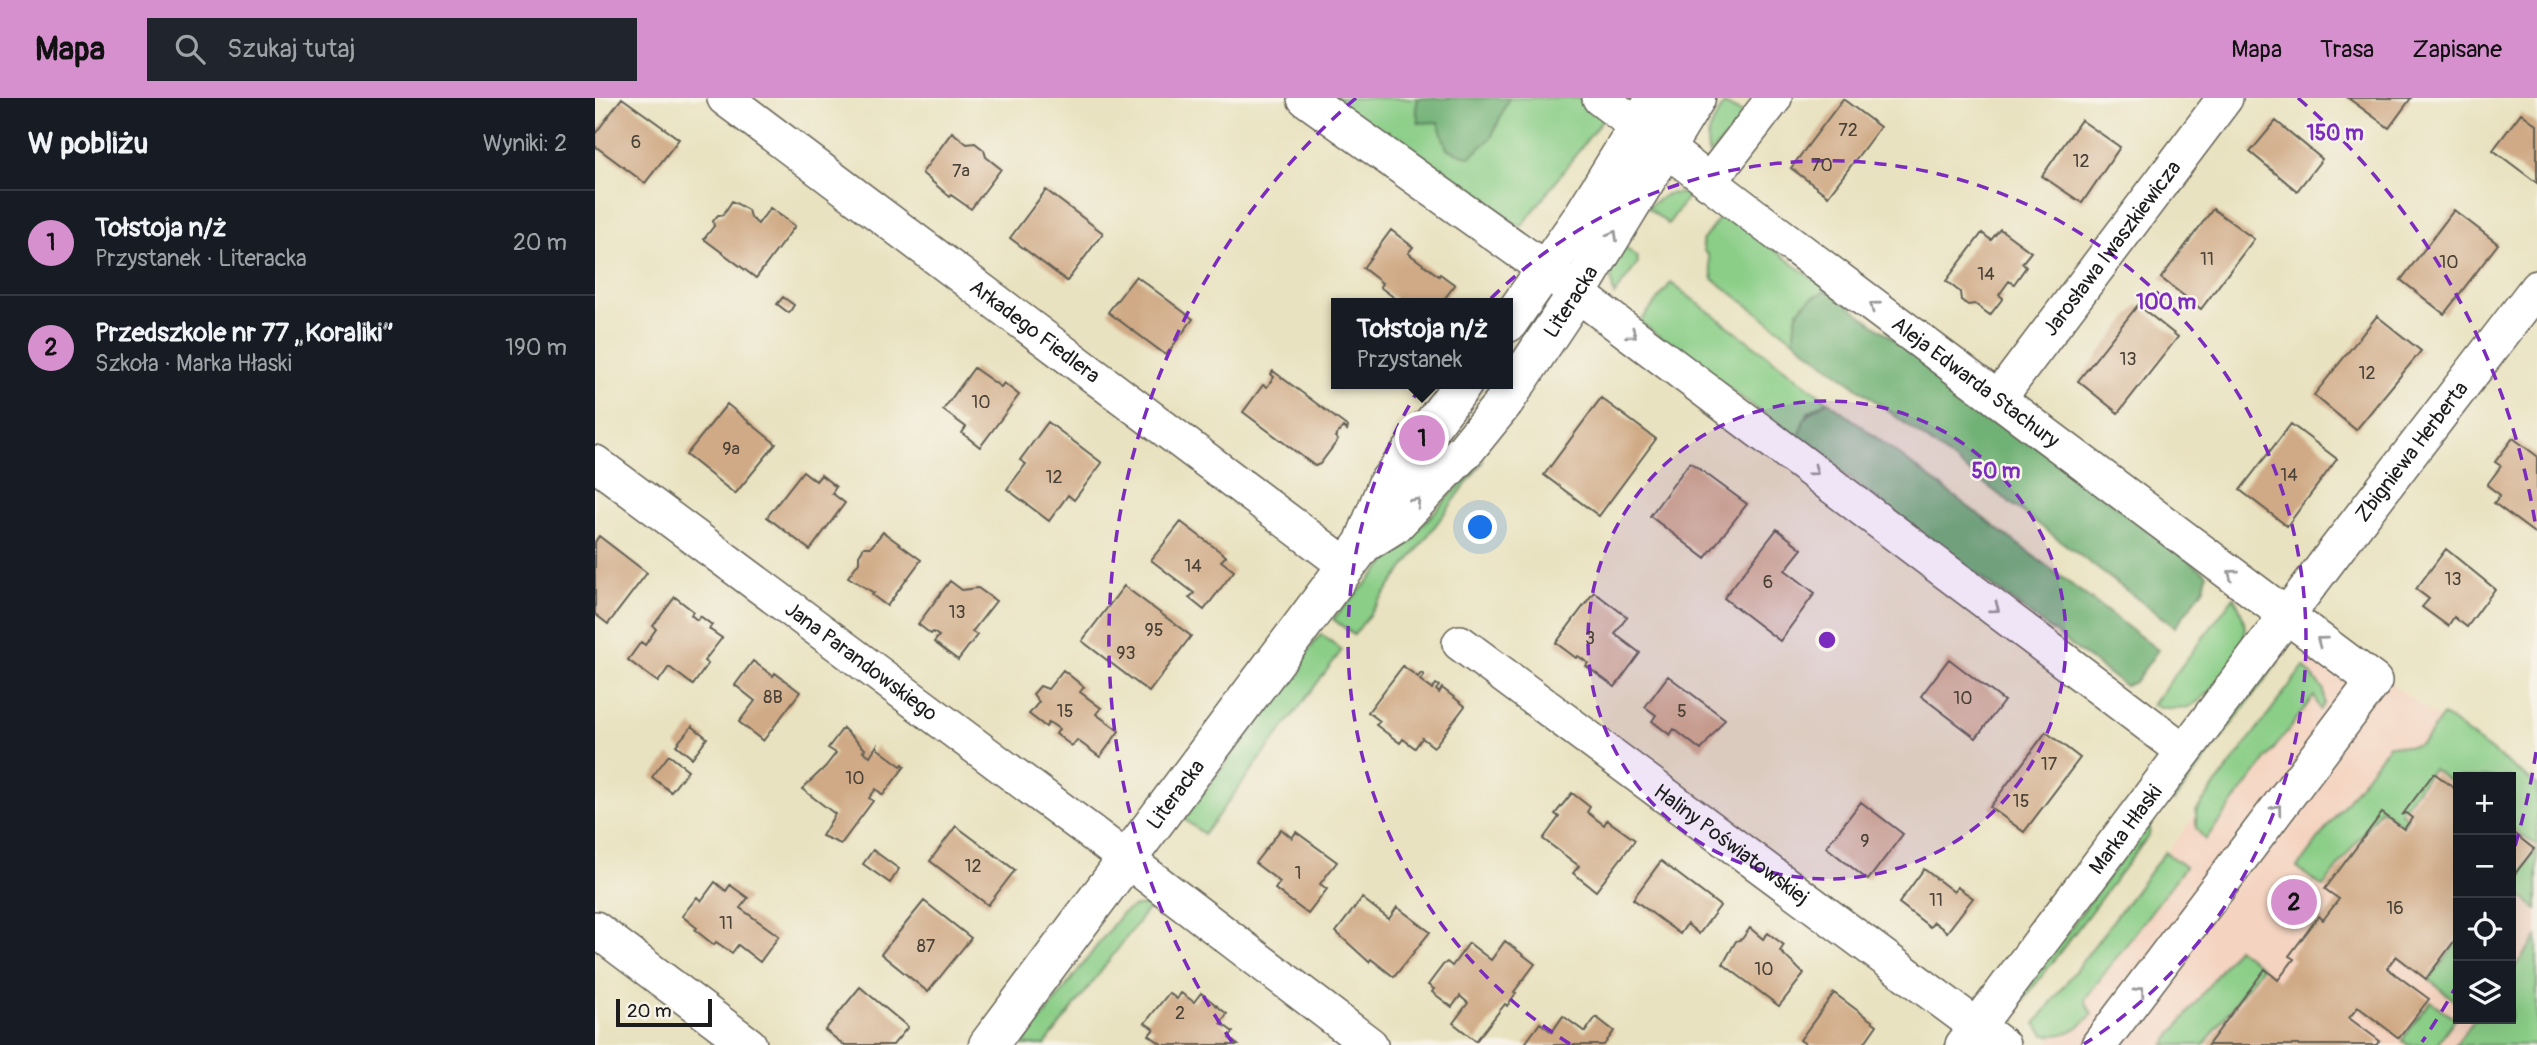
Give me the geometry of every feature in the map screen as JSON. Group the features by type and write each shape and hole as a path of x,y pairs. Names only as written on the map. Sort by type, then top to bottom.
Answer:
{"street":[{"name":"Arkadego Fiedlera","path":"725,98 1355,555"},
{"path":"1305,98 1577,293 2184,751"},
{"name":"Literacka","path":"1513,316 1581,219 1636,115 1696,98"},
{"path":"1709,182 1774,98"},
{"name":"Jarosława Iwaszkiewicza","path":"1998,399 2225,98"},
{"name":"Literacka","path":"1355,555 1395,524 1467,448 1505,401 1577,293 1636,115"},
{"name":"Aleja Edwarda Stachury","path":"1636,115 1709,182 2374,681 2099,1045"},
{"name":"Zbigniewa Herberta","path":"2287,615 2537,288"},
{"name":"Literacka","path":"988,1045 1355,555 1387,484 1459,389"},
{"name":"Jana Parandowskiego","path":"595,463 1370,1045"},
{"name":"Marka Hłaski","path":"1980,1039 2184,751 2287,615"},
{"name":"Haliny Poświatowskiej","path":"1460,643 1980,1039"},
{"path":"595,929 749,1045"}],"shaded area":[{"path":"2329,637 2509,772 2453,772 2453,1024 2516,1024 2516,777 2537,793 2537,1045 2051,1045 2047,1012"}],"green space":[{"path":"1322,98 1581,98 1605,116 1522,226 1481,210"},
{"path":"1418,98 1509,98 1491,138 1470,157 1447,149 1438,122 1419,123 1416,108"},
{"path":"1724,104 1748,116 1709,155 1708,135"},
{"path":"1667,194 1690,194 1668,224 1647,207"},
{"path":"1724,212 1828,290 1801,308 1795,321 1794,340 1713,279 1702,241"},
{"path":"1623,246 1637,257 1638,263 1614,295 1610,272"},
{"path":"1671,283 1828,401 1808,412 1800,441 1640,322"},
{"path":"1828,290 2207,574 2204,588 2175,627 1794,340 1795,321 1800,308"},
{"path":"1828,401 2158,650 2135,682 2125,686 1800,441 1802,426 1807,416"},
{"path":"1484,460 1354,635 1333,619 1339,612"},
{"path":"2234,597 2243,617 2245,633 2236,658 2221,679 2203,698 2185,708 2152,705"},
{"path":"1321,634 1342,650 1204,834 1184,819"},
{"path":"2279,661 2174,801 2167,798 2269,666"},
{"path":"2304,666 2324,690 2324,704 2320,710 2314,696 2205,840 2196,828 2196,811"},
{"path":"2443,715 2537,785 2537,846 2516,831 2516,772 2453,772 2453,783 2433,769 2400,812 2408,818 2403,825 2381,809 2323,887 2297,868 2389,745 2417,745"},
{"path":"2147,825 2150,828 2149,835 2022,1002 2025,989"},
{"path":"2537,849 2537,909 2516,893 2516,878"},
{"path":"2165,852 2185,867 2085,999 2092,1014 2071,1031 2059,1035 2045,1035 2035,1024"},
{"path":"1151,905 1045,1045 1022,1045 1121,914 1135,906"},
{"path":"2537,937 2537,1045 2455,1045 2471,1024 2516,1024 2516,965"},
{"path":"2237,948 2262,967 2204,1045 2164,1045"},
{"path":"2453,948 2453,999 2429,980"},
{"path":"2430,1001 2453,1018 2453,1022 2436,1045 2408,1045 2402,1040"}],"building":[{"path":"622,98 679,139 645,183 595,146 595,134"},
{"path":"2348,98 2411,98 2389,128"},
{"path":"1843,99 1880,127 1828,196 1791,168"},
{"path":"2521,113 2537,125 2537,183 2493,150"},
{"path":"2081,120 2120,147 2082,203 2042,176"},
{"path":"2276,121 2322,159 2297,191 2250,152"},
{"path":"952,132 967,144 975,143 984,150 986,157 1001,169 971,209 951,195 950,197 922,173"},
{"path":"1046,190 1103,233 1067,281 1010,238"},
{"path":"732,201 748,210 750,217 758,224 770,208 795,226 756,278 704,239 714,226 713,221 718,215 723,215"},
{"path":"2213,209 2254,239 2201,309 2161,278"},
{"path":"2454,210 2498,244 2444,314 2401,280"},
{"path":"2000,229 2031,252 2022,263 2026,267 2014,284 2009,281 1999,295 2003,298 1990,315 1975,304 1968,305 1961,300 1960,292 1946,281 1982,233 1991,240"},
{"path":"1391,230 1413,247 1408,253 1455,285 1445,298 1395,298 1380,287 1382,283 1363,268"},
{"path":"1136,276 1193,319 1166,355 1108,312"},
{"path":"783,297 794,305 789,313 777,304"},
{"path":"2138,305 2178,337 2118,413 2078,381"},
{"path":"2377,316 2421,351 2356,430 2314,395"},
{"path":"974,368 1001,387 1004,383 1019,395 980,447 962,433 966,427 943,410"},
{"path":"1273,371 1348,427 1347,430 1343,427 1335,437 1338,440 1320,464 1315,466 1243,412 1263,385 1267,387 1274,377 1271,374"},
{"path":"1601,398 1656,439 1599,516 1544,475"},
{"path":"727,404 776,444 735,494 686,455"},
{"path":"1048,422 1102,463 1074,500 1068,495 1049,521 1007,489 1026,464 1020,460"},
{"path":"2291,424 2337,459 2287,526 2240,490"},
{"path":"2513,438 2537,456 2537,535 2494,503 2500,495 2487,485 2501,466 2495,462"},
{"path":"1690,462 1747,504 1705,558 1650,516"},
{"path":"803,471 816,481 821,475 836,487 832,493 845,503 810,550 767,517"},
{"path":"1181,522 1226,556 1221,561 1234,571 1204,610 1189,598 1194,593 1151,560"},
{"path":"1777,529 1802,549 1785,570 1815,593 1780,641 1724,598"},
{"path":"883,532 921,560 887,606 872,595 874,593 848,577 859,562 859,555 864,547 871,547"},
{"path":"599,536 647,573 608,624 595,614 595,542"},
{"path":"2446,549 2495,589 2467,627 2454,617 2448,626 2422,607 2429,599 2416,589"},
{"path":"950,581 962,590 978,588 996,601 972,632 977,635 958,660 934,642 939,636 933,632 931,634 918,624"},
{"path":"1124,586 1191,636 1149,692 1082,641"},
{"path":"1594,592 1627,617 1615,634 1640,653 1615,687 1586,666 1588,663 1578,656 1576,658 1556,643"},
{"path":"675,597 693,611 691,615 697,620 700,616 712,625 709,629 722,638 704,661 708,664 693,685 669,667 658,682 628,660 641,642 645,645 656,629 653,626"},
{"path":"1949,659 2004,701 1976,738 1921,696"},
{"path":"753,661 800,692 763,741 739,722 755,701 735,685"},
{"path":"1403,666 1418,677 1421,673 1424,675 1420,680 1432,689 1436,684 1439,686 1436,690 1439,693 1442,688 1465,706 1434,747 1422,738 1415,748 1403,739 1400,743 1376,725 1380,721 1368,712"},
{"path":"1063,670 1084,687 1080,692 1101,708 1096,714 1119,731 1100,757 1077,740 1072,746 1056,734 1059,729 1049,722 1046,727 1029,714 1039,702 1033,694 1040,686 1048,689"},
{"path":"1668,676 1725,719 1701,750 1674,729 1670,735 1652,721 1656,715 1645,707"},
{"path":"692,726 707,738 692,758 676,745"},
{"path":"843,728 870,756 877,745 878,749 901,766 905,766 883,795 876,789 869,798 873,801 841,844 822,836 835,814 802,789 836,753 828,748"},
{"path":"2046,732 2080,758 2024,832 1990,807"},
{"path":"669,755 688,770 671,792 652,777"},
{"path":"2434,773 2453,787 2453,943 2426,979 2396,956 2387,968 2429,999 2399,1038 2358,1007 2349,1018 2380,1041 2376,1045 2208,1045 2265,969 2278,980 2294,959 2289,956 2319,916 2323,920 2339,899 2325,889 2382,813 2404,829 2412,818 2406,813 2403,814"},
{"path":"1572,793 1590,807 1587,812 1604,825 1607,820 1635,840 1596,891 1573,873 1579,866 1543,839 1559,817 1555,814"},
{"path":"1861,802 1903,834 1868,880 1826,847"},
{"path":"956,826 1015,870 988,905 930,861"},
{"path":"1281,829 1292,838 1296,832 1337,862 1320,884 1327,889 1308,914 1275,889 1280,882 1255,863"},
{"path":"2516,835 2534,849 2516,872"},
{"path":"873,850 899,869 890,883 863,864"},
{"path":"1661,861 1720,906 1699,934 1687,924 1680,934 1633,899"},
{"path":"1924,869 1954,892 1957,887 1973,898 1947,932 1934,922 1930,927 1899,903"},
{"path":"715,882 726,891 730,885 748,898 740,908 779,936 760,962 738,945 732,953 716,942 714,945 682,916 697,897 701,901"},
{"path":"1362,898 1389,919 1397,907 1430,932 1394,977 1371,959 1369,962 1336,932"},
{"path":"924,901 971,938 928,992 881,954"},
{"path":"1750,928 1763,939 1768,933 1784,945 1780,951 1804,974 1779,1006 1723,964 1736,941 1742,939"},
{"path":"1505,941 1535,964 1507,1006 1505,1004 1476,1041 1453,1023 1468,1003 1460,996 1452,1007 1432,992 1434,989 1428,985 1443,965 1447,962 1452,966 1469,943 1491,960"},
{"path":"860,987 908,1027 893,1045 844,1045 825,1030"},
{"path":"1169,993 1177,999 1181,993 1194,1002 1201,993 1227,1014 1221,1023 1233,1032 1229,1038 1238,1045 1163,1045 1149,1035 1154,1029 1145,1023"},
{"path":"1834,993 1877,1025 1863,1045 1807,1045 1800,1040"},
{"path":"1563,1016 1585,1032 1596,1017 1614,1031 1604,1045 1524,1045 1540,1023 1552,1032"}],"place":[{"name":"Tołstoja n/ż","path":"1422,438"},
{"name":"Przedszkole nr 77 „Koraliki”","path":"2294,902"}]}
